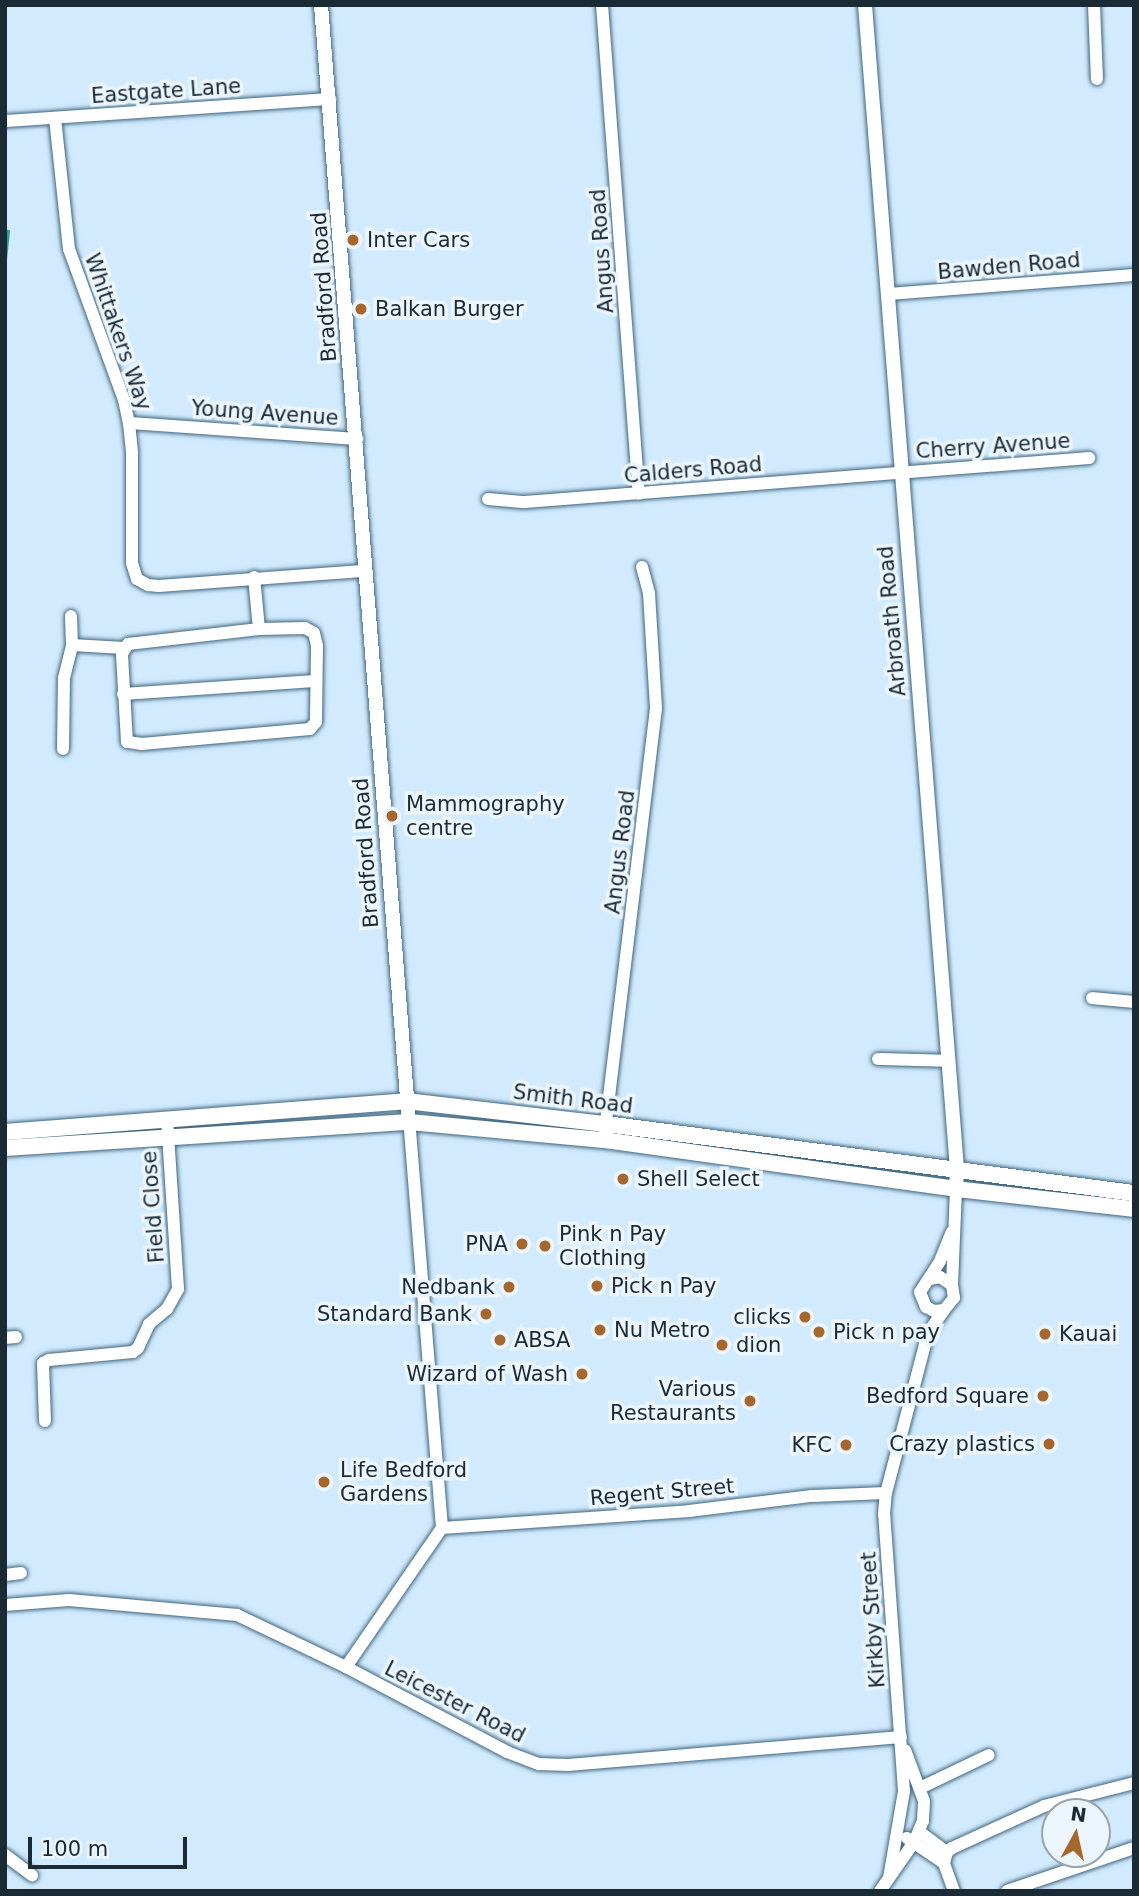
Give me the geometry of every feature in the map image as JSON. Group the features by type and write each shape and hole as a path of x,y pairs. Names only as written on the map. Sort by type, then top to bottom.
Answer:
{"main road":[{"name":"Smith Road","path":"5,1132 406,1101 956,1189 1129,1209"},
{"name":"Smith Road","path":"5,1148 409,1122 605,1132 957,1170 1134,1193"}],"street":[{"name":"Bradford Road","path":"321,5 442,1528"},
{"name":"Angus Road","path":"602,5 639,494"},
{"name":"Arbroath Road","path":"865,5 957,1170 952,1232 952,1285"},
{"path":"1094,5 1097,79"},
{"name":"Eastgate Lane","path":"5,121 330,99"},
{"name":"Whittakers Way","path":"55,118 69,248 124,400 129,423 132,563 137,579 148,585 159,586 365,571"},
{"name":"Bawden Road","path":"888,295 1134,275"},
{"name":"Young Avenue","path":"129,423 356,439"},
{"name":"Cherry Avenue","path":"901,472 1089,458"},
{"name":"Calders Road","path":"488,499 525,502 901,472"},
{"name":"Angus Road","path":"605,1132 656,708 649,593 642,568"},
{"path":"254,577 259,629"},
{"path":"63,749 64,678 72,645 71,616"},
{"path":"304,628 314,633 317,646 316,722 310,729 142,744 127,742 121,654 124,648 133,641 259,629 304,628"},
{"path":"72,645 124,648"},
{"path":"123,694 315,681"},
{"path":"1092,998 1134,1002"},
{"path":"878,1059 948,1061"},
{"name":"Field Close","path":"45,1421 43,1363 49,1360 133,1352 138,1348 149,1324 167,1309 178,1289 167,1121"},
{"name":"Arbroath Road","path":"930,1279 952,1232"},
{"path":"886,1493 928,1333 926,1307 920,1292 930,1279 944,1278 952,1285 954,1298 928,1333"},
{"path":"926,1307 934,1311 944,1310"},
{"name":"Regent Street","path":"442,1528 689,1511 811,1496 886,1493"},
{"name":"Kirkby Street","path":"886,1493 884,1514 904,1791 889,1878"},
{"path":"346,1667 442,1528"},
{"path":"5,1575 21,1573"},
{"name":"Leicester Road","path":"5,1605 69,1600 225,1612 248,1619 346,1667 507,1752 548,1766 901,1740"},
{"name":"Kirkby Street","path":"880,1891 917,1837 925,1808 901,1740"},
{"path":"904,1791 989,1755"},
{"path":"945,1858 1044,1806 1134,1783"},
{"path":"897,1833 917,1837 945,1858 954,1891"},
{"path":"1007,1891 1134,1848"},
{"path":"5,1855 32,1875"}],"waterway":[{"path":"5,260 8,232"}],"place":[{"name":"Inter Cars","path":"353,240"},
{"name":"Balkan Burger","path":"361,309"},
{"name":"Mammography centre","path":"392,816"},
{"name":"Shell Select","path":"623,1179"},
{"name":"PNA","path":"522,1244"},
{"name":"Pink n Pay Clothing","path":"545,1246"},
{"name":"Pick n Pay","path":"597,1286"},
{"name":"Nedbank","path":"509,1287"},
{"name":"Standard Bank","path":"486,1314"},
{"name":"clicks","path":"805,1317"},
{"name":"Nu Metro","path":"600,1330"},
{"name":"Pick n pay","path":"819,1332"},
{"name":"Kauai","path":"1045,1334"},
{"name":"ABSA","path":"500,1340"},
{"name":"dion","path":"722,1345"},
{"name":"Wizard of Wash","path":"582,1374"},
{"name":"Bedford Square","path":"1043,1396"},
{"name":"Various Restaurants","path":"750,1401"},
{"name":"Crazy plastics","path":"1049,1444"},
{"name":"KFC","path":"846,1445"},
{"name":"Life Bedford Gardens","path":"324,1482"}]}
